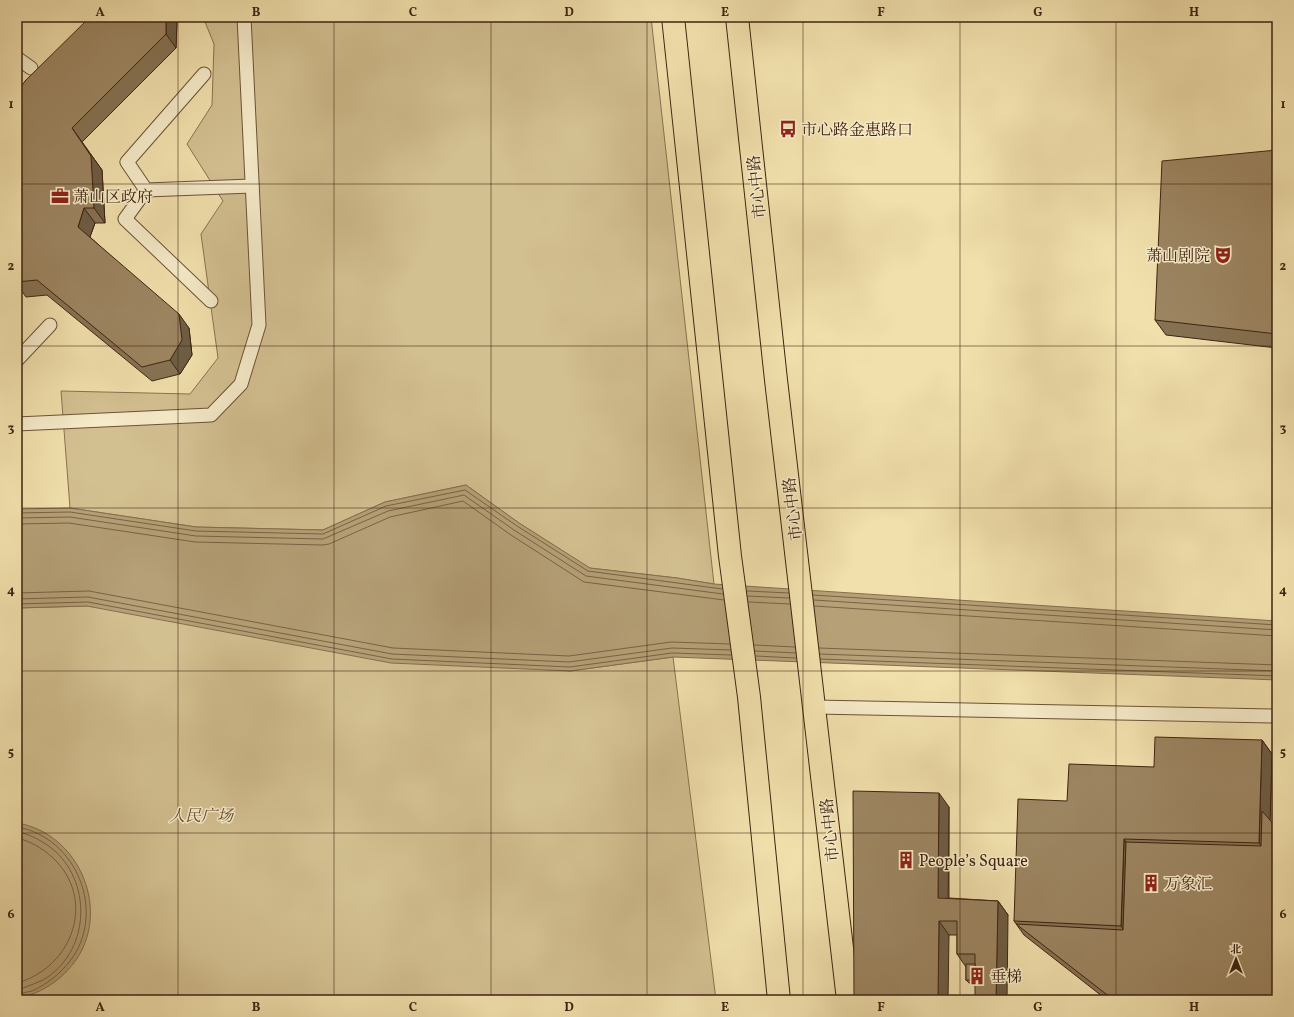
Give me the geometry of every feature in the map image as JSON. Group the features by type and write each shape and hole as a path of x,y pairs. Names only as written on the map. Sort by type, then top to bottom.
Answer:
{"main road":[{"path":"673,17 730,556 749,697 779,1000"},
{"name":"市心中路","path":"737,17 848,1000"}],"lane":[{"path":"17,424 211,414 242,384 260,325 244,17"},
{"path":"17,58 31,68"},
{"path":"146,190 127,162 204,74"},
{"path":"146,190 252,186"},
{"path":"146,190 125,219 211,301"},
{"path":"17,360 50,325"},
{"path":"814,700 1277,716"}],"green space":[{"path":"203,17 651,17 714,584 677,578 589,568 519,523 466,485 385,502 323,530 196,527 70,508 61,391 190,394 218,358 201,234 223,201 187,144 212,105 214,44"},
{"name":"人民广场","path":"87,606 570,671 673,657 716,1000 17,1000 17,608"}],"water":[{"path":"466,485 519,523 590,568 677,578 714,584 1277,621 1277,680 673,657 570,671 391,663 87,606 17,608 17,509 70,508 196,527 323,530 385,502"},
{"path":"17,823 39,830 58,842 73,859 84,878 89,900 90,922 85,944 67,971 55,982 41,990 17,999"}],"building":[{"path":"90,17 166,17 166,34 72,128 91,156 94,208 84,208 78,227 179,314 182,340 170,360 142,367 37,280 17,282 17,93 25,81"},
{"name":"萧山剧院","path":"1277,150 1277,334 1155,320 1162,161"},
{"path":"1155,737 1262,740 1259,843 1124,839 1121,926 1014,921 1018,799 1067,801 1069,764 1154,767"},
{"name":"People’s Square","path":"853,791 939,793 938,898 998,901 996,1000 975,1000 975,954 957,954 957,921 939,921 938,1000 854,1000"},
{"path":"1262,811 1277,828 1277,1000 1120,1000 1106,994 1016,924 1123,930 1126,842 1261,846"},
{"path":"966,964 975,964 975,980 966,980"}],"place":[{"name":"市心路金惠路口","path":"788,129"},
{"name":"萧山区政府","path":"60,196"},
{"name":"萧山剧院","path":"1223,255"},
{"name":"People’s Square","path":"906,860"},
{"name":"万象汇","path":"1151,883"},
{"name":"垂梯","path":"977,976"}]}
